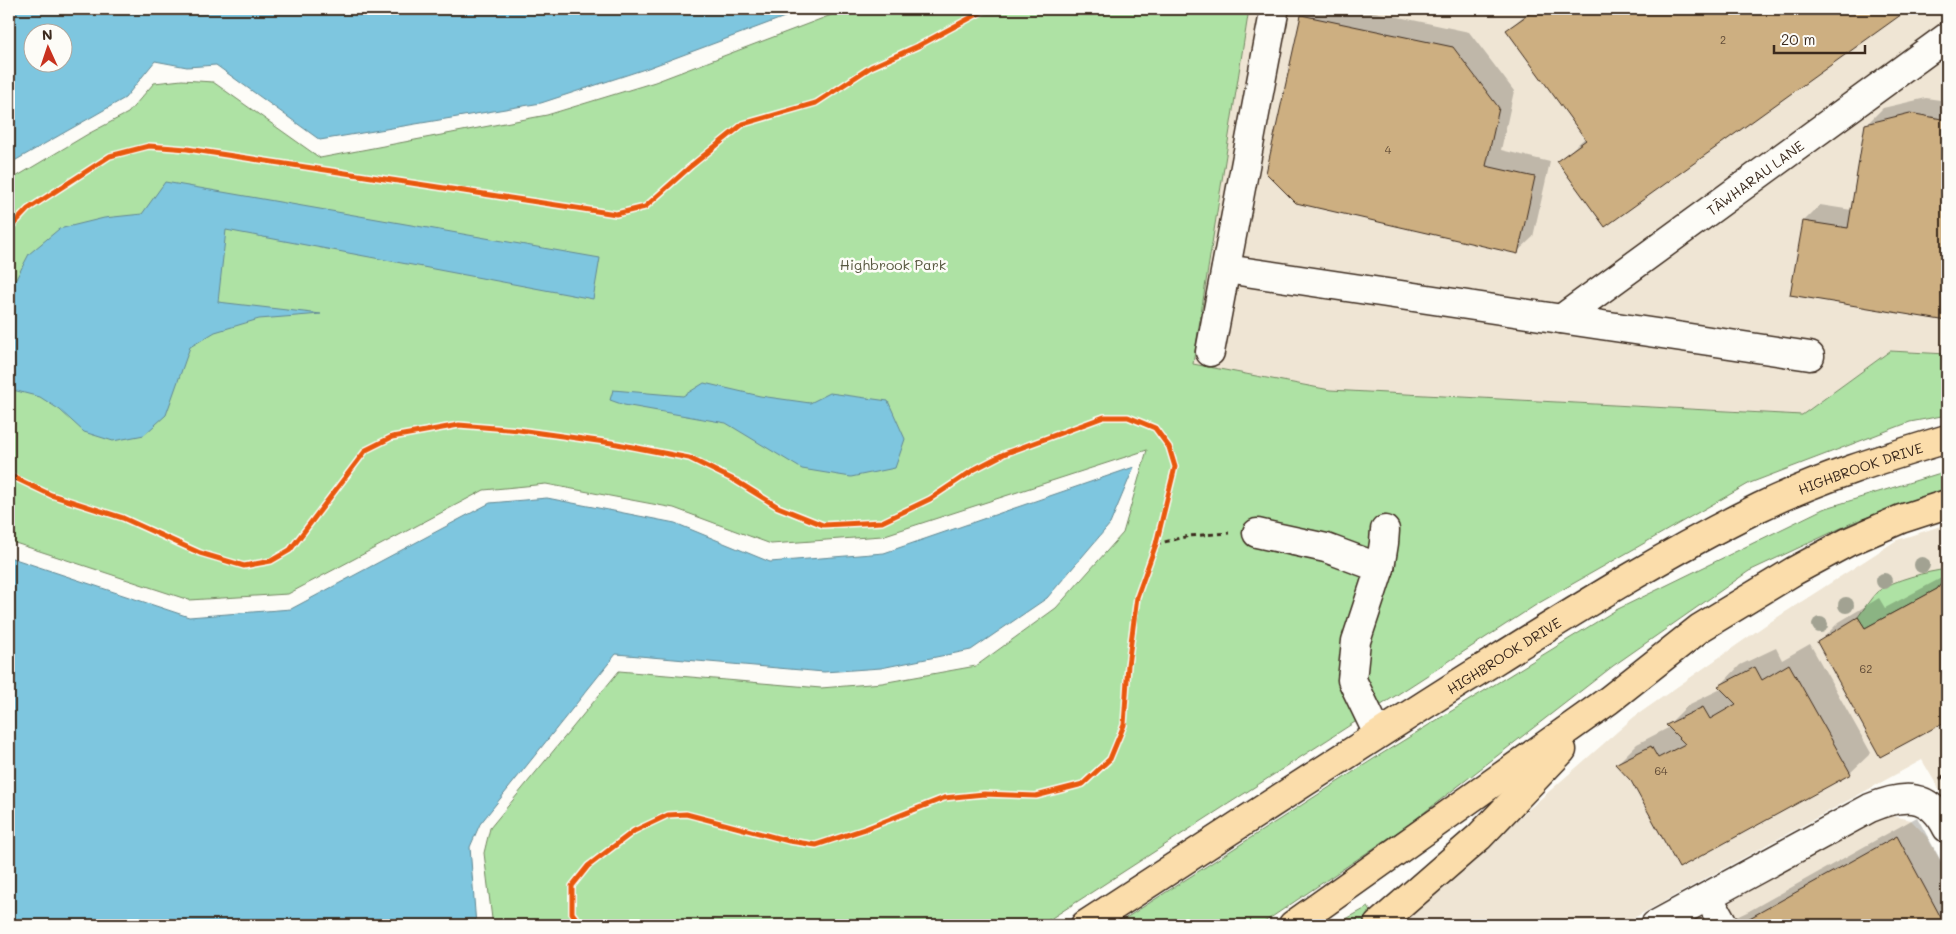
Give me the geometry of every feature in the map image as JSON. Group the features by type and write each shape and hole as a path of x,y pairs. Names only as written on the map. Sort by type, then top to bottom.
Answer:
{"main road":[{"name":"HIGHBROOK DRIVE","path":"1086,925 1378,734 1601,594 1761,506 1861,465 1947,439"},
{"path":"1293,925 1609,700 1700,628 1794,571 1848,542 1901,519 1947,504"},
{"path":"1378,925 1479,837 1609,700"}],"street":[{"path":"1210,352 1274,13"},
{"name":"TĀWHARAU LANE","path":"1561,319 1947,37"},
{"path":"1226,269 1810,356"},
{"path":"1378,734 1352,680 1356,641 1380,568 1384,530"},
{"path":"1257,533 1326,548 1380,568"},
{"path":"1656,925 1870,808 1890,799 1909,797 1927,804 1939,812 1947,828"},
{"path":"1708,897 1724,925"}],"path":[{"path":"1156,544 1203,534 1257,533"},
{"path":"1153,553 1158,536"}],"shaded area":[{"path":"1249,9 1450,9 1464,12 1474,9 1947,9 1947,354 1890,351 1802,415 1330,390 1193,364"},
{"path":"1947,524 1947,803 1922,760 1621,925 1397,925 1634,717 1764,626 1897,540"},
{"path":"1893,816 1911,820 1927,837 1947,872 1947,925 1689,925 1875,820"}],"green space":[{"name":"Highbrook Park","path":"847,9 1249,9 1193,364 1330,390 1802,415 1890,351 1947,354 1947,415 1910,422 1750,483 1539,603 1041,925 497,925 492,919 484,853 490,828 619,671 821,688 882,683 976,666 1056,608 1123,533 1147,450 882,536 771,544 674,508 546,484 484,490 288,594 189,600 9,541 9,181 88,134 128,113 154,83 182,80 213,82 320,158 547,115 655,82"},
{"path":"1947,471 1947,488 1854,522 1749,571 1613,666 1408,825 1260,925 1115,925 1375,758 1616,610 1823,509"},
{"path":"1947,569 1947,577 1937,589 1865,628 1858,617 1874,595 1884,587 1911,577"},
{"path":"1368,907 1372,913 1360,925 1335,925"}],"water":[{"path":"9,9 806,9 648,68 541,103 320,140 216,65 187,67 155,61 125,98 9,164"},
{"path":"165,182 600,258 593,299 226,230 218,302 321,314 259,319 215,332 190,347 166,415 144,435 113,441 84,432 60,410 40,397 9,389 9,283 16,279 29,254 59,229 104,218 142,214"},
{"path":"704,383 760,396 810,403 830,393 888,401 905,439 895,468 851,477 802,469 726,423 624,405 610,400 613,390 683,396"},
{"path":"1134,467 1110,524 1047,598 971,650 881,668 824,672 616,654 480,824 470,847 476,925 103,925 97,921 45,925 9,925 9,557 189,617 291,609 490,503 547,498 675,523 770,562 884,553"}],"building":[{"path":"1536,9 1909,9 1605,227 1557,161 1586,140 1506,30"},
{"path":"1301,15 1453,47 1499,108 1486,166 1535,177 1518,254 1296,203 1266,173"},
{"path":"1910,113 1947,120 1947,321 1790,295 1803,221 1848,228 1865,124"},
{"path":"1947,577 1947,721 1880,757 1817,642 1858,617 1865,628 1937,589"},
{"path":"1789,664 1851,774 1679,868 1631,781 1615,764 1651,746 1658,758 1685,744 1666,725 1703,707 1710,719 1736,704 1718,686 1755,667 1762,680"},
{"path":"1897,836 1945,925 1737,925"}],"cycle path":[{"path":"9,229 28,209 110,156 149,146 187,149 616,214 645,207 691,166 743,124 816,103 871,67 918,46 987,9"},
{"path":"9,475 51,495 123,518 200,553 244,566 271,561 290,550 366,450 392,437 459,425 519,430 612,443 689,458 736,481 778,507 823,525 882,522 930,499 975,469 1004,454 1104,417 1128,417 1155,428 1169,447 1175,467 1156,544 1137,597 1128,665 1124,725 1110,759 1083,784 1036,796 984,794 944,798 865,829 816,845 789,841 686,814 668,815 634,831 588,866 572,886 572,913 581,925"}]}
